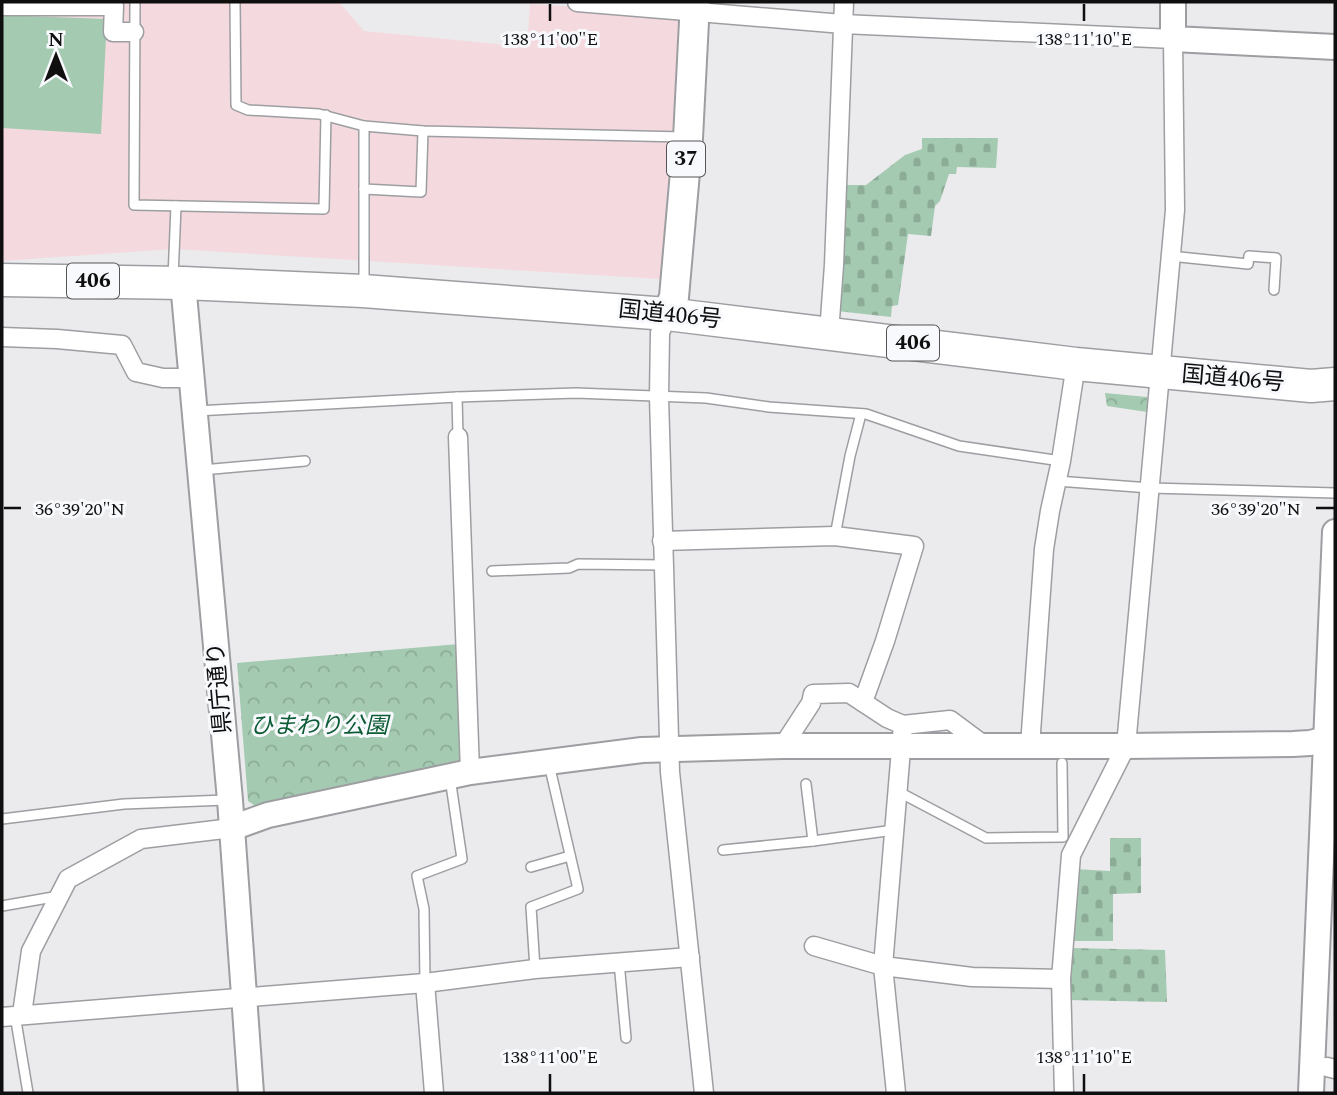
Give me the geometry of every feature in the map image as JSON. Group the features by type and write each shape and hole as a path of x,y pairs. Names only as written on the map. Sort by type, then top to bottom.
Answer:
{"highway":[{"name":"国道406号","path":"2,280 178,283 363,292 667,314 1076,364 1311,386 1335,384"}],"main road":[{"name":"37","path":"667,314 674,297 688,138 695,7"}],"street":[{"path":"578,2 695,7 843,24 1335,47"},
{"path":"829,333 844,2"},
{"path":"1064,1093 1061,979 1070,841 1126,746 1175,210 1172,2"},
{"path":"2,6 114,6 113,32 134,32"},
{"name":"県庁通り","path":"178,283 197,411 230,800 251,1093"},
{"path":"667,314 660,333 659,397 669,749 704,1093"},
{"path":"2,337 122,345 136,372 163,378 193,378"},
{"path":"1030,746 1044,549 1076,364"},
{"path":"458,437 460,774"},
{"path":"1311,1093 1329,854 1335,532"},
{"path":"662,541 835,536 914,546 863,702"},
{"path":"783,746 811,703 813,694 849,693 887,718 902,735 883,967 896,1093"},
{"path":"690,957 536,969 425,983 13,1016 31,951 68,879 141,839 232,828 268,815 460,774 642,750 783,746 902,735 985,746 1310,743 1330,738"},
{"path":"814,946 883,967 972,977 1061,979"},
{"path":"425,983 434,1093"}],"lane":[{"path":"135,2 134,205 324,209 326,115"},
{"path":"235,2 236,106 248,110 326,115 364,125 422,131 688,138"},
{"path":"363,292 364,125"},
{"path":"364,189 421,192 422,131"},
{"path":"176,206 178,283"},
{"path":"1170,256 1248,264 1249,256 1276,258 1274,290"},
{"path":"197,411 576,393 706,398 769,407 861,414 959,446 1061,461"},
{"path":"457,397 458,437"},
{"path":"835,536 861,414"},
{"path":"201,470 305,461"},
{"path":"1057,481 1150,488 1335,493"},
{"path":"492,571 569,568 578,564 664,565"},
{"path":"899,792 986,838 1070,841 1062,763"},
{"path":"536,969 531,907 578,889 549,764"},
{"path":"425,983 424,909 417,876 462,859 460,774"},
{"path":"806,784 813,841"},
{"path":"2,819 124,804 230,800"},
{"path":"723,850 895,830"},
{"path":"531,867 570,856"},
{"path":"2,906 61,895"},
{"path":"619,962 626,1038"},
{"path":"13,1016 28,1093"}],"shaded area":[{"path":"2,2 339,2 364,31 527,47 530,4 684,13 668,273 659,279 174,249 2,261"}],"green space":[{"path":"2,15 107,19 101,134 2,128"},
{"path":"922,138 998,138 996,168 957,167 956,174 949,174 940,201 935,206 931,236 908,234 898,305 892,306 891,317 837,311 843,185 866,185 905,155 922,149"},
{"path":"1105,393 1147,397 1147,412 1107,406"},
{"name":"ひまわり公園","path":"459,644 462,757 452,769 261,810 248,801 237,663"},
{"path":"1110,838 1141,838 1141,893 1113,894 1113,941 1070,941 1074,869 1110,871"},
{"path":"1071,948 1165,950 1167,1002 1067,1000"}]}
